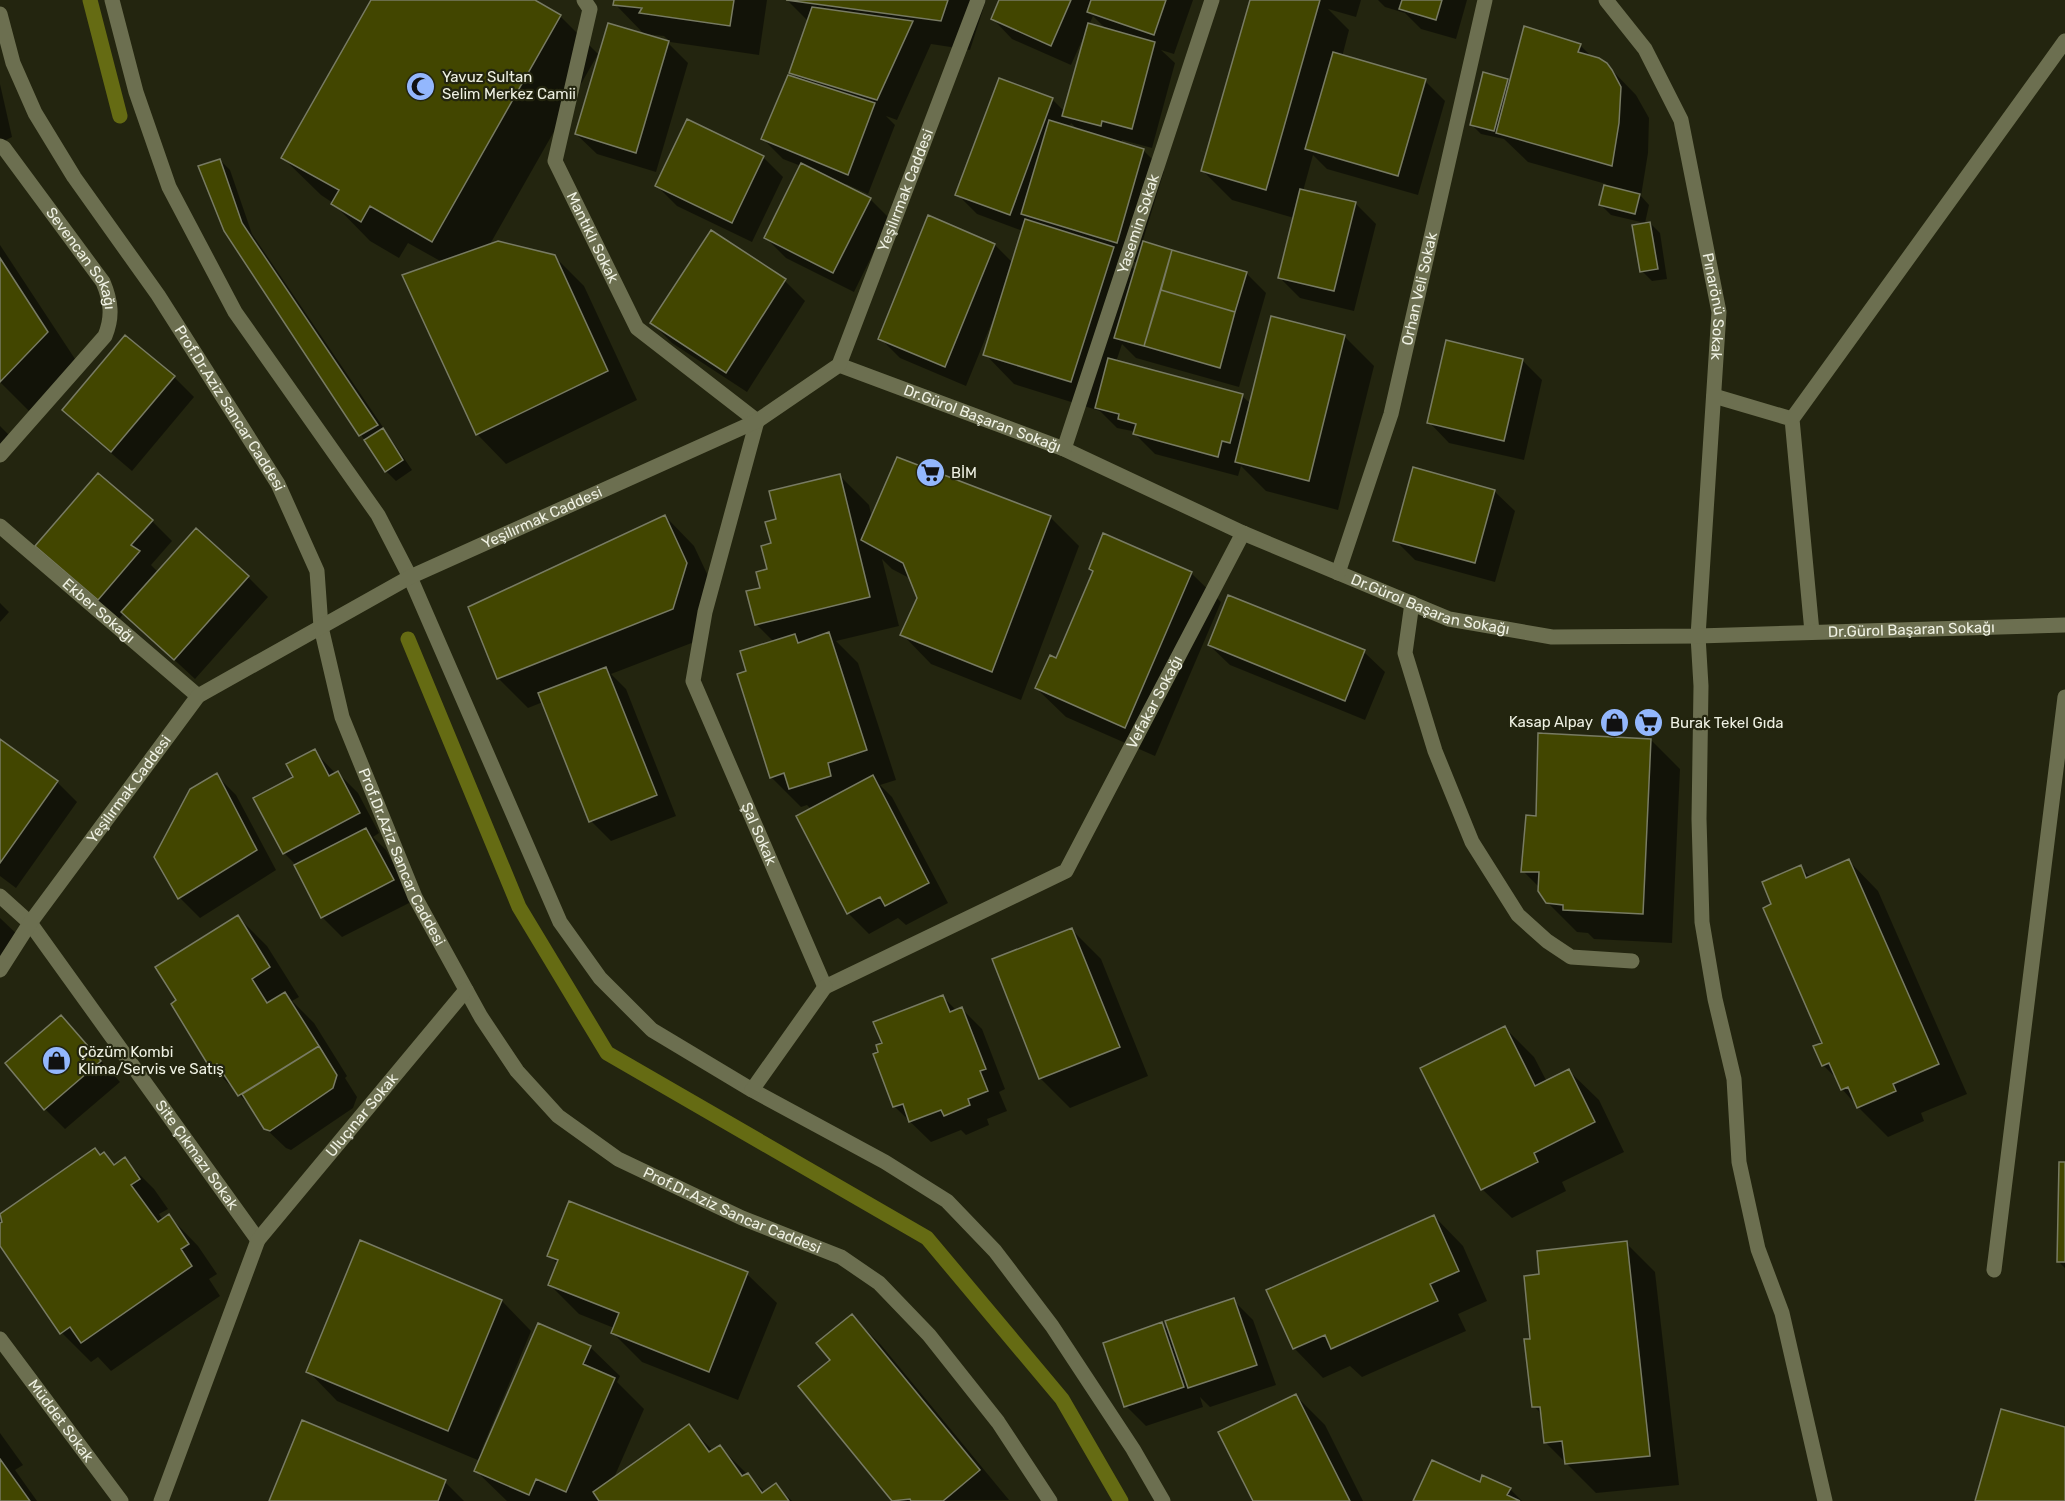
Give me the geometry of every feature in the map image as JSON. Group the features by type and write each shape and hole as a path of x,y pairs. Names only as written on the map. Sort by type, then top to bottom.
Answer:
{"street":[{"path":"112,0 136,92 169,187 235,312 378,515 410,577 560,922 600,978 652,1030 752,1090 885,1162 947,1201 995,1251 1053,1326 1163,1501"},
{"name":"Mantıklı Sokak","path":"584,0 590,9 555,161 638,328 757,421"},
{"name":"Yeşilırmak Caddesi","path":"0,970 30,923 198,696 410,577 757,421 839,365 978,0"},
{"name":"Yasemin Sokak","path":"1064,449 1212,0"},
{"name":"Orhan Veli Sokak","path":"1338,573 1391,414 1485,0"},
{"name":"Pınarönü Sokak","path":"1606,0 1645,49 1681,120 1719,312 1698,636 1701,686 1699,819 1702,922 1715,999 1734,1079 1739,1162 1758,1249 1782,1313 1825,1501"},
{"name":"Prof.Dr.Aziz Sancar Caddesi","path":"0,14 13,63 35,113 74,177 158,295 278,484 317,571 321,627 342,717 415,897 481,1017 517,1071 558,1116 618,1159 742,1218 841,1257 879,1283 929,1335 998,1422 1050,1501"},
{"path":"1812,632 1792,419 2065,41"},
{"name":"Sevencan Sokağı","path":"0,146 4,148 102,282 109,298 111,313 105,336 0,455"},
{"name":"Dr.Gürol Başaran Sokağı","path":"839,365 1064,449 1243,533 1449,618 1552,637 1698,636 2065,625"},
{"path":"1714,396 1792,419"},
{"name":"Şal Sokak","path":"757,421 705,612 693,681 825,987"},
{"name":"Ekber Sokağı","path":"0,526 198,696"},
{"name":"Vefakar Sokağı","path":"825,987 1066,871 1243,533"},
{"path":"1412,603 1405,653 1435,751 1472,842 1518,915 1547,941 1571,957 1632,962"},
{"path":"1994,1270 2065,697"},
{"name":"Site Çıkmazı Sokak","path":"0,896 30,923 258,1240"},
{"path":"752,1090 825,987"},
{"name":"Uluçınar Sokak","path":"161,1501 258,1240 466,990"},
{"name":"Müddet Sokak","path":"0,1339 121,1501"}],"building":[{"name":"Yavuz Sultan Selim Merkez Camii","path":"371,0 535,0 561,15 432,242 370,206 361,222 331,204 339,190 281,158"},
{"path":"614,0 734,0 730,26 639,13 642,8 613,5"},
{"path":"786,0 948,0 941,21"},
{"path":"999,0 1071,0 1051,46 991,19"},
{"path":"1091,0 1166,0 1154,35 1087,12"},
{"path":"1250,0 1320,0 1266,190 1201,171"},
{"path":"1402,0 1442,0 1436,20 1399,9"},
{"path":"812,7 913,21 877,100 789,73"},
{"path":"608,23 669,41 636,153 575,134"},
{"path":"1088,23 1155,42 1132,129 1102,121 1101,126 1062,116"},
{"path":"1524,26 1581,44 1578,52 1599,58 1612,70 1621,87 1619,123 1612,166 1496,133"},
{"path":"1333,52 1426,79 1398,176 1305,149"},
{"path":"1483,72 1508,79 1494,131 1470,125"},
{"path":"788,75 875,103 848,175 761,139"},
{"path":"999,78 1053,98 1010,215 955,195"},
{"path":"687,119 764,156 732,223 655,186"},
{"path":"1049,120 1144,149 1117,243 1021,214"},
{"path":"220,159 242,223 378,425 359,436 224,231 198,166"},
{"path":"801,163 871,198 833,273 764,238"},
{"path":"1604,185 1640,194 1635,214 1599,205"},
{"path":"1300,189 1356,202 1334,291 1278,278"},
{"path":"928,215 995,244 945,367 878,339"},
{"path":"1025,219 1114,247 1071,382 983,355"},
{"path":"1650,222 1658,269 1640,272 1632,225"},
{"path":"711,230 786,279 726,373 650,323"},
{"path":"498,241 555,255 608,371 476,435 402,275"},
{"path":"1143,241 1172,250 1144,346 1114,338"},
{"path":"1172,250 1247,272 1235,312 1161,290"},
{"path":"0,258 48,332 0,382"},
{"path":"1161,290 1235,312 1220,368 1144,346"},
{"path":"1271,316 1345,335 1309,481 1235,462"},
{"path":"125,335 175,376 111,452 62,410"},
{"path":"1446,340 1523,359 1504,441 1427,423"},
{"path":"1108,358 1243,394 1230,443 1222,441 1218,457 1133,434 1136,424 1118,419 1119,414 1095,408"},
{"path":"383,428 403,460 385,472 364,440"},
{"path":"897,457 1051,516 992,672 900,635 917,598 903,563 861,540"},
{"path":"1413,467 1495,490 1475,563 1393,541"},
{"path":"98,473 153,520 131,545 140,551 98,600 35,546"},
{"path":"840,474 870,597 755,625 746,591 760,588 756,572 767,569 761,546 771,543 765,522 776,519 769,491"},
{"path":"665,515 687,563 673,609 497,679 468,607"},
{"path":"196,528 249,576 174,660 121,612"},
{"path":"1103,533 1192,572 1125,728 1035,688 1050,655 1056,658 1093,571 1089,569"},
{"path":"1228,595 1365,650 1345,701 1208,645"},
{"path":"829,632 867,750 828,763 831,776 789,789 784,773 770,778 737,674 746,671 740,651 795,634 798,643"},
{"path":"606,667 657,795 589,822 538,693"},
{"path":"1538,733 1651,739 1643,914 1563,910 1563,905 1546,903 1538,891 1539,872 1521,872 1526,815 1536,816"},
{"path":"0,739 58,781 0,863"},
{"path":"315,749 329,776 338,771 360,813 283,854 253,798 293,777 286,764"},
{"path":"217,773 257,850 178,899 154,857 190,789"},
{"path":"873,775 929,883 885,906 880,897 847,914 796,816"},
{"path":"366,828 394,880 321,918 294,865"},
{"path":"1849,859 1939,1064 1893,1084 1896,1091 1857,1108 1848,1087 1841,1090 1829,1063 1822,1066 1813,1046 1822,1043 1763,908 1771,904 1762,882 1801,865 1806,878"},
{"path":"238,915 270,967 252,979 267,1003 285,992 319,1046 238,1096 217,1064 210,1068 171,1004 176,1000 155,967"},
{"path":"1072,928 1120,1047 1039,1079 992,959"},
{"path":"943,995 950,1012 962,1007 986,1069 980,1071 988,1091 968,1099 970,1105 944,1116 941,1110 909,1122 903,1104 893,1107 873,1054 878,1052 876,1045 882,1043 873,1022"},
{"path":"61,1015 101,1061 44,1110 5,1063"},
{"path":"1505,1026 1535,1086 1569,1069 1595,1122 1534,1153 1538,1162 1481,1190 1420,1068"},
{"path":"319,1046 337,1075 333,1088 270,1131 264,1129 242,1094"},
{"path":"95,1148 100,1155 104,1152 114,1165 125,1157 140,1179 131,1185 158,1222 169,1214 189,1244 181,1249 192,1266 81,1343 70,1327 60,1334 0,1246 0,1223 2,1222 0,1214"},
{"path":"2059,1162 2065,1162 2065,1262 2057,1262"},
{"path":"569,1201 748,1272 709,1372 611,1333 619,1313 548,1285 558,1260 547,1256"},
{"path":"1434,1215 1459,1271 1430,1284 1438,1301 1331,1349 1325,1335 1293,1349 1266,1290"},
{"path":"360,1240 502,1300 448,1431 306,1372"},
{"path":"1627,1241 1650,1456 1565,1464 1562,1441 1544,1443 1540,1407 1532,1407 1524,1339 1530,1339 1524,1276 1539,1274 1537,1251"},
{"path":"1234,1298 1257,1365 1188,1388 1165,1321"},
{"path":"852,1314 980,1470 943,1501 911,1501 910,1499 892,1501 798,1386 830,1360 816,1343"},
{"path":"1162,1322 1184,1387 1124,1407 1103,1343"},
{"path":"538,1323 591,1346 583,1364 615,1378 566,1492 536,1479 529,1495 474,1471"},
{"path":"1296,1394 1350,1501 1253,1501 1218,1432"},
{"path":"2001,1409 2065,1427 2065,1501 1975,1501"},
{"path":"302,1420 446,1480 438,1501 269,1501"},
{"path":"689,1424 709,1452 720,1445 742,1476 748,1473 762,1493 776,1483 789,1501 599,1501 593,1492"},
{"path":"0,1459 30,1501 0,1501"},
{"path":"1432,1460 1480,1482 1482,1475 1511,1488 1507,1495 1520,1501 1413,1501"}],"waterway":[{"path":"90,0 120,116"},
{"path":"408,639 519,907 607,1053 927,1238 1062,1399 1121,1501"}],"place":[{"name":"Yavuz Sultan Selim Merkez Camii","path":"421,86"},
{"name":"BİM","path":"930,473"},
{"name":"Kasap Alpay","path":"1614,722"},
{"name":"Burak Tekel Gıda","path":"1649,723"},
{"name":"Çözüm Kombi Klima/Servis ve Satış","path":"57,1061"}]}
